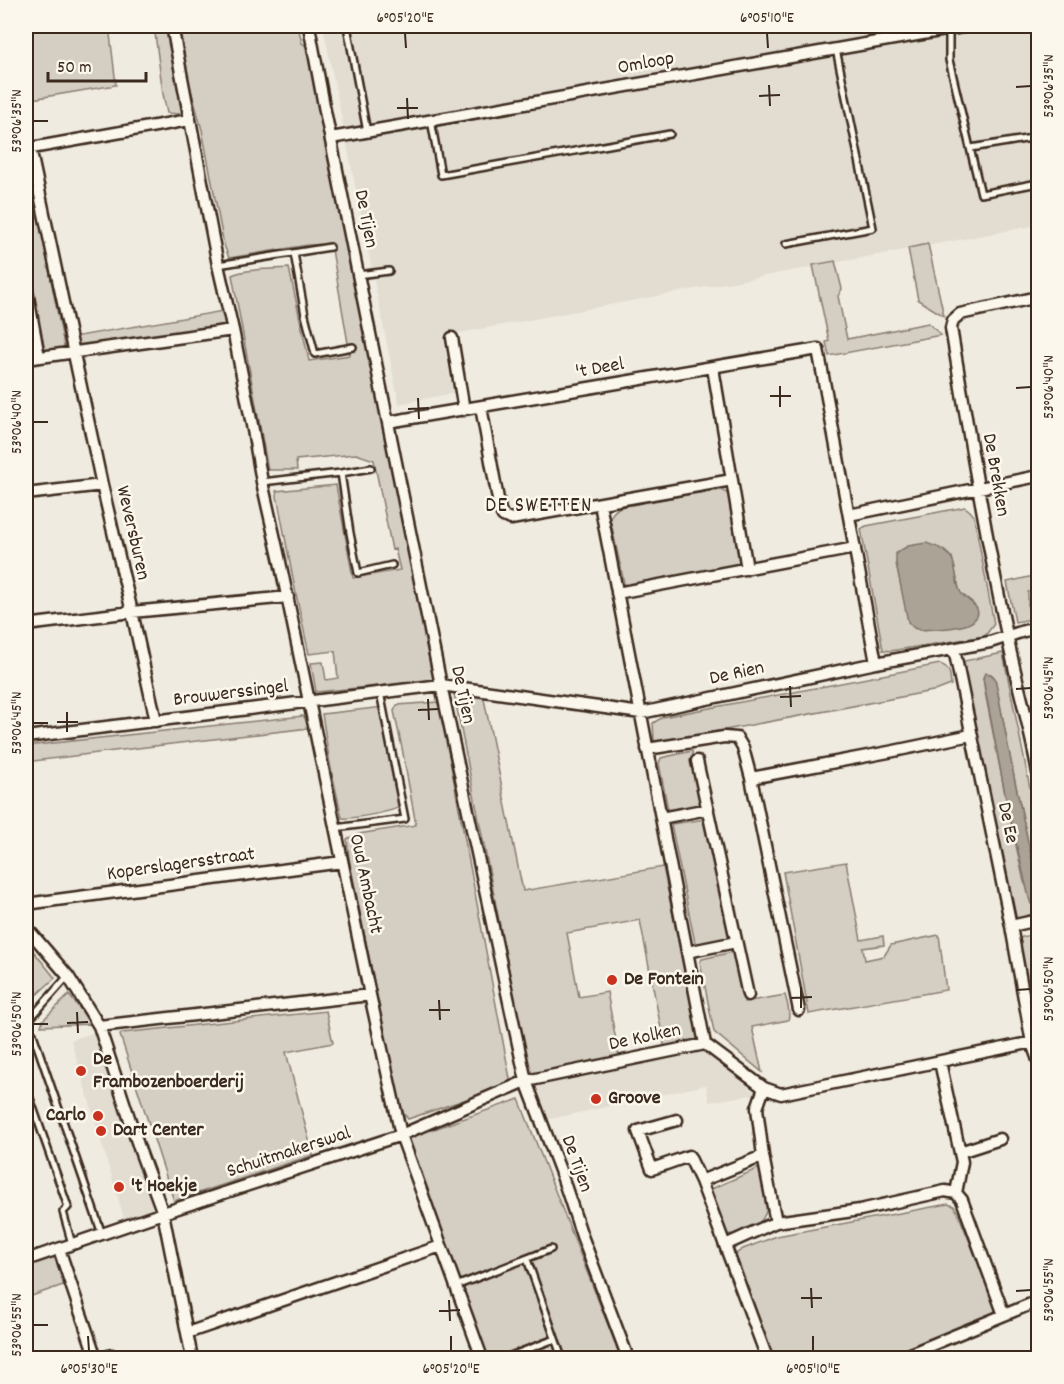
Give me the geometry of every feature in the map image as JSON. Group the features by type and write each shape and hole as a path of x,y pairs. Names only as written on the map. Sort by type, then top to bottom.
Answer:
{"street":[{"name":"Oud Ambacht","path":"171,26 218,265 254,430 262,482 400,1135 482,1359"},
{"name":"De Tijen","path":"309,26 441,685 526,1081 628,1359"},
{"name":"Omloop","path":"331,138 968,26"},
{"path":"28,148 189,120"},
{"name":"Weversburen","path":"28,148 156,721"},
{"path":"26,285 39,357"},
{"name":"De Brekken","path":"1007,636 978,489 951,328 952,320 960,314 1038,297"},
{"path":"26,359 233,330"},
{"path":"452,338 464,410"},
{"name":"'t Deel","path":"388,422 818,349 849,515"},
{"path":"713,368 747,569"},
{"path":"481,407 500,510 503,516 511,519 732,480"},
{"path":"876,663 849,515 1038,476"},
{"path":"26,494 102,485"},
{"path":"600,504 705,1044"},
{"path":"616,593 855,548"},
{"path":"26,625 288,597"},
{"name":"De Rien","path":"441,685 641,713 876,663 990,642 1038,628"},
{"path":"1007,636 1038,773"},
{"name":"De Ee","path":"954,649 1038,1060"},
{"name":"Brouwerssingel","path":"26,737 441,685"},
{"path":"751,778 971,735"},
{"path":"647,748 724,737 737,738 743,748 799,1010"},
{"path":"697,761 748,995"},
{"path":"661,818 708,809"},
{"name":"Koperslagersstraat","path":"26,904 342,862"},
{"path":"1011,926 1038,920"},
{"path":"26,927 68,976 99,1026 162,1213 192,1359"},
{"path":"687,952 736,942"},
{"path":"99,1026 370,995"},
{"path":"776,1222 763,1156 757,1108 764,1088 781,1094 1035,1042"},
{"name":"De Kolken","path":"526,1081 705,1044 764,1088"},
{"path":"940,1062 962,1162 956,1193"},
{"name":"Schuitmakerswal","path":"26,1260 400,1135 526,1081"},
{"path":"677,1120 638,1131 652,1169 688,1156 701,1181 767,1359"},
{"path":"960,1152 1000,1139"},
{"path":"701,1181 763,1156"},
{"path":"725,1245 776,1222 860,1210 945,1191 956,1193 962,1200 1004,1315"},
{"path":"187,1333 441,1245"},
{"path":"59,1249 96,1359"},
{"path":"900,1359 1038,1301"}],"lane":[{"path":"347,26 367,132"},
{"path":"949,29 949,60 981,194 1038,183"},
{"path":"786,244 873,228 836,49"},
{"path":"430,120 441,175 670,134"},
{"path":"971,148 1038,137"},
{"path":"218,265 330,247"},
{"path":"294,253 305,315 315,354 353,347"},
{"path":"358,275 389,271"},
{"path":"262,482 371,468"},
{"path":"341,473 358,573 392,566"},
{"path":"335,828 405,819 380,692"},
{"path":"26,1029 29,1020 68,976"},
{"path":"26,1035 33,1034 102,1234"},
{"path":"26,1087 68,1207 63,1212 72,1244"},
{"path":"456,1286 550,1249"},
{"path":"527,1258 562,1359"},
{"path":"505,1359 555,1339"}],"shaded area":[{"path":"26,26 109,26 116,85 26,100"},
{"path":"154,26 166,26 182,112 178,114 167,113"},
{"path":"179,26 298,26 302,43 307,47 435,679 316,692 311,663 323,662 326,680 338,678 335,651 309,654 276,491 336,485 353,578 400,570 395,549 392,550 374,460 356,454 296,460 297,470 268,470 232,275 252,270 289,268 309,361 350,355 331,244 308,245 229,258 224,245 202,130 188,79"},
{"path":"323,26 1038,26 1038,225 443,336 453,393 399,404"},
{"path":"26,154 64,349 45,351 43,347 26,256"},
{"path":"928,244 944,316 918,300 908,248"},
{"path":"835,261 842,289 838,296 847,339 928,323 941,335 829,356 826,342 829,341 813,265"},
{"path":"223,311 228,333 76,358 73,337"},
{"path":"722,490 729,495 740,561 737,565 627,586 624,583 610,518 615,510 620,507"},
{"path":"965,507 970,511 974,516 994,624 985,636 890,651 883,650 861,529 866,526","holes":["952,557 960,593 972,602 973,621 965,625 920,630 901,584 896,563"]},
{"path":"926,543 942,549 952,559 960,591 978,611 970,623 949,628 920,630 908,622 896,553 908,546"},
{"path":"1038,575 1038,590 1028,592 1028,608 1038,606 1038,618 1015,622 1007,582"},
{"path":"1003,653 1038,828 1038,888 995,678 991,674 984,675 985,692 1024,882 1037,904 1038,901 1038,919 1016,923 966,682 964,661"},
{"path":"940,664 948,670 951,685 938,690 725,730 655,742 654,740 653,723 663,717"},
{"path":"986,673 992,675 996,681 1038,888 1037,904 1031,904 1029,898 1007,804 983,678"},
{"path":"453,689 483,694 523,891 663,867 699,1041 665,1049 640,920 567,933 579,997 607,992 619,1057 530,1077"},
{"path":"439,702 511,1084 408,1119 404,1114 395,1086 347,839 358,834 416,825 394,711 397,705"},
{"path":"384,707 401,806 373,815 342,818 322,714"},
{"path":"303,716 309,728 26,762 26,746"},
{"path":"692,751 703,804 668,810 659,763 661,758"},
{"path":"706,819 731,941 699,945 695,943 671,824"},
{"path":"846,862 861,940 883,936 884,945 863,948 865,960 884,956 891,945 939,935 946,990 809,1014 783,872"},
{"path":"1038,933 1037,950 1038,1034 1019,938"},
{"path":"26,942 55,978 26,1007"},
{"path":"733,952 744,1002 785,995 788,1004 788,1020 752,1027 762,1072 714,1032 700,962 702,959"},
{"path":"69,995 92,1024 41,1026 43,1020"},
{"path":"326,1011 333,1043 286,1052 313,1155 174,1201 120,1035"},
{"path":"104,1029 159,1207 124,1218 71,1040"},
{"path":"703,1050 757,1094 709,1102 706,1085 546,1120 534,1085"},
{"path":"519,1099 621,1358 487,1358 406,1139"},
{"path":"759,1168 762,1170 767,1196 763,1218 746,1230 725,1234 709,1190"},
{"path":"948,1204 954,1206 958,1213 996,1307 994,1313 987,1318 887,1358 772,1358 736,1263 737,1253 777,1236"},
{"path":"57,1255 66,1284 26,1298 26,1265"}],"place":[{"name":"De Fontein","path":"612,980"},
{"name":"De Frambozenboerderij","path":"81,1071"},
{"name":"Groove","path":"596,1099"},
{"name":"Carlo","path":"98,1116"},
{"name":"Dart Center","path":"101,1131"},
{"name":"'t Hoekje","path":"119,1187"}],"district":[{"name":"DE SWETTEN","path":"539,507"}]}
